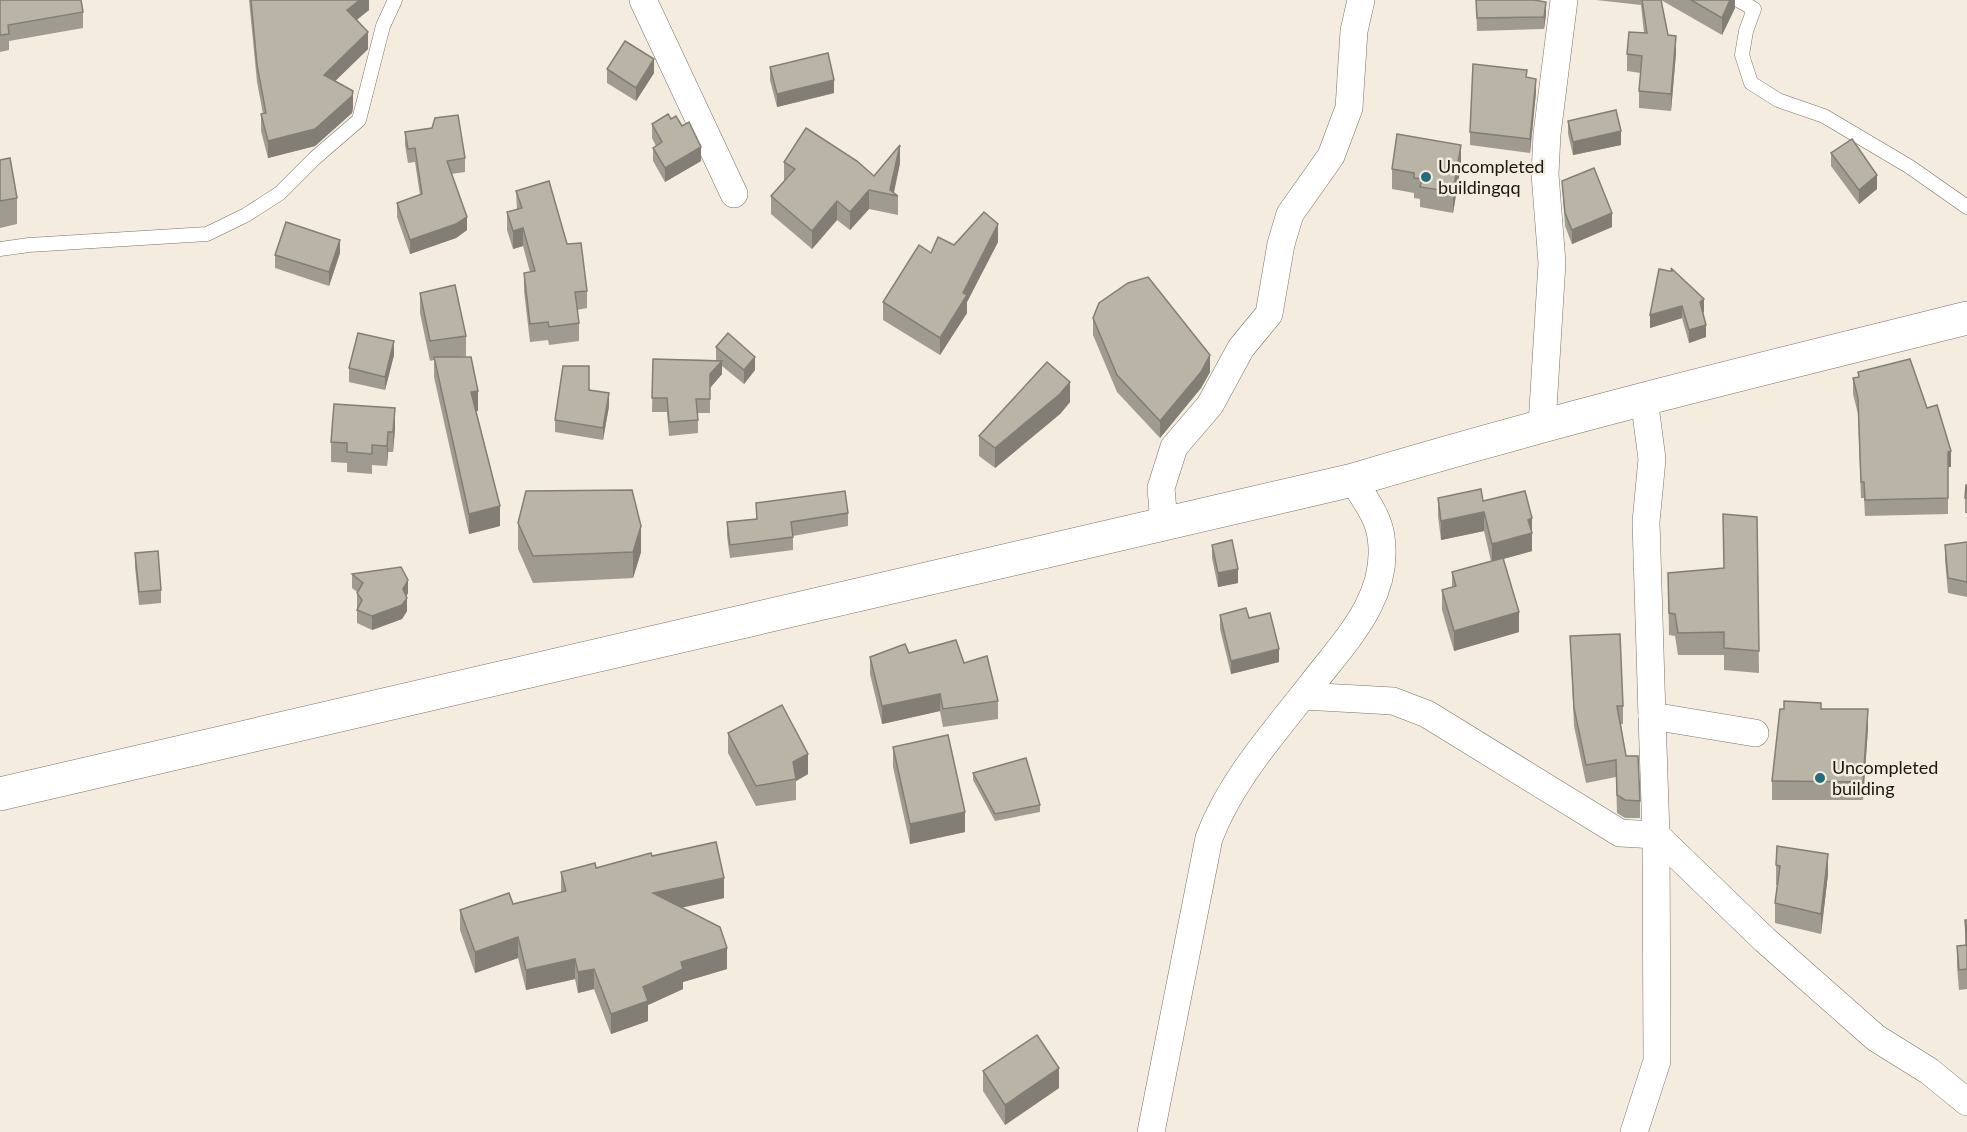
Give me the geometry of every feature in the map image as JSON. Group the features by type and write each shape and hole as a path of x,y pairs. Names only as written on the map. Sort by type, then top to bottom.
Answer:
{"main road":[{"path":"0,794 1353,480 1644,398 1967,318"}],"street":[{"path":"643,0 734,194"},
{"path":"1164,524 1161,488 1174,447 1210,405 1241,348 1269,314 1281,244 1290,214 1331,156 1349,108 1354,31 1361,0"},
{"path":"1542,425 1552,262 1545,174 1547,134 1563,0"},
{"path":"1634,1132 1657,1061 1656,835 1646,522 1652,459 1644,398"},
{"path":"1151,1132 1209,838 1220,808 1303,696 1354,633 1370,604 1380,578 1383,553 1381,533 1353,480"},
{"path":"1303,696 1392,701 1426,714 1620,833 1656,835 1765,940 1876,1038 1929,1071 1967,1102"},
{"path":"1652,716 1755,733"}],"lane":[{"path":"0,249 29,245 207,234 246,215 280,193 315,158 359,120 383,26 395,0"},
{"path":"1738,0 1755,4 1746,31 1742,55 1751,83 1778,100 1824,116 1910,167 1967,207"}],"building":[{"path":"0,0 81,0 83,12 8,25 9,34 0,35"},
{"path":"251,0 360,0 347,10 368,32 324,75 353,91 352,96 315,129 268,141 261,114 266,113 257,65"},
{"path":"1476,0 1546,2 1544,17 1477,18"},
{"path":"1642,0 1661,0 1668,35 1676,36 1671,94 1639,91 1642,56 1627,54 1629,32 1647,33"},
{"path":"1691,0 1730,0 1722,18"},
{"path":"625,41 654,59 636,88 607,69"},
{"path":"828,53 834,80 777,94 770,67"},
{"path":"1473,64 1527,70 1526,77 1536,79 1530,139 1470,132"},
{"path":"1616,110 1621,131 1573,142 1568,121"},
{"path":"668,114 671,119 676,116 682,126 689,122 701,147 665,168 653,148 662,142 652,124"},
{"path":"458,115 465,158 447,161 467,217 456,224 410,240 397,203 422,194 415,148 408,149 405,132 432,128 435,118"},
{"path":"806,128 857,161 874,176 900,145 890,190 898,196 869,190 850,212 837,201 812,231 771,196 795,169 784,162"},
{"path":"1397,134 1461,145 1453,192 1420,187 1422,179 1414,178 1414,173 1392,169"},
{"path":"1852,139 1877,175 1859,190 1831,153"},
{"path":"10,158 17,198 0,201 0,160"},
{"path":"1594,168 1612,213 1572,230 1565,213 1562,181"},
{"path":"549,181 567,244 581,243 587,291 575,292 579,323 549,327 548,322 530,324 524,273 535,271 523,228 513,231 507,212 522,208 516,191"},
{"path":"984,212 998,224 963,293 967,295 940,338 883,302 919,245 931,253 938,237 954,245"},
{"path":"286,222 340,240 329,272 275,255"},
{"path":"1671,268 1704,299 1700,302 1706,325 1689,330 1682,306 1650,315 1659,269 1672,271"},
{"path":"1148,277 1210,355 1201,372 1160,421 1117,375 1093,318 1099,303 1128,283"},
{"path":"455,285 466,336 430,341 420,293"},
{"path":"358,333 394,341 385,377 349,368"},
{"path":"728,333 755,357 744,370 716,347"},
{"path":"434,357 471,357 478,391 471,392 500,506 469,514"},
{"path":"653,359 722,361 710,374 710,399 696,399 698,420 669,422 667,398 652,398"},
{"path":"1910,359 1927,408 1937,405 1951,451 1948,452 1948,498 1865,500 1864,482 1861,482 1858,398 1853,378 1859,377 1858,372"},
{"path":"1047,362 1070,382 1060,394 995,448 979,436"},
{"path":"563,366 589,366 589,390 609,393 603,428 555,420"},
{"path":"334,404 395,408 393,432 388,432 387,446 372,445 372,454 347,452 347,443 331,442"},
{"path":"1481,489 1483,501 1525,491 1532,518 1528,520 1532,533 1492,544 1484,512 1441,521 1438,498"},
{"path":"632,490 641,526 633,552 533,556 518,523 526,491"},
{"path":"845,491 848,513 791,522 793,537 730,545 727,522 757,519 756,503"},
{"path":"1723,514 1757,517 1759,651 1724,648 1724,632 1678,633 1675,614 1669,613 1668,573 1724,568"},
{"path":"1232,540 1238,569 1218,573 1212,545"},
{"path":"1967,542 1967,582 1948,578 1945,545"},
{"path":"158,551 161,590 139,592 135,553"},
{"path":"1503,558 1519,612 1454,631 1442,590 1456,586 1452,572"},
{"path":"401,567 408,580 403,589 407,598 402,605 372,616 357,610 362,600 357,593 363,583 352,574"},
{"path":"1246,608 1249,618 1270,613 1279,649 1231,661 1220,615"},
{"path":"1620,634 1623,706 1617,706 1626,756 1638,756 1640,801 1625,800 1617,795 1616,760 1586,765 1574,708 1570,636"},
{"path":"956,640 964,663 987,656 998,701 943,709 940,694 882,706 870,657 905,644 909,653"},
{"path":"1784,701 1821,703 1821,709 1868,709 1863,782 1772,781 1780,709 1784,709"},
{"path":"782,705 808,754 793,762 796,779 756,786 728,733"},
{"path":"948,735 965,812 910,824 893,747"},
{"path":"1026,758 1040,805 995,814 973,773"},
{"path":"716,842 724,878 653,893 720,927 727,948 681,962 683,969 643,987 648,1001 611,1014 594,969 578,972 575,959 526,970 518,937 475,952 460,910 509,893 513,904 566,891 561,872 595,863 596,868 651,853 652,856"},
{"path":"1777,846 1828,854 1821,914 1775,903 1780,866 1776,865"},
{"path":"1965,920 1967,920 1967,945"},
{"path":"1967,945 1967,969 1959,970 1957,946"},
{"path":"1037,1035 1059,1068 1005,1105 983,1071"}],"place":[{"name":"Uncompleted buildingqq","path":"1426,177"},
{"name":"Uncompleted building","path":"1820,778"}]}
